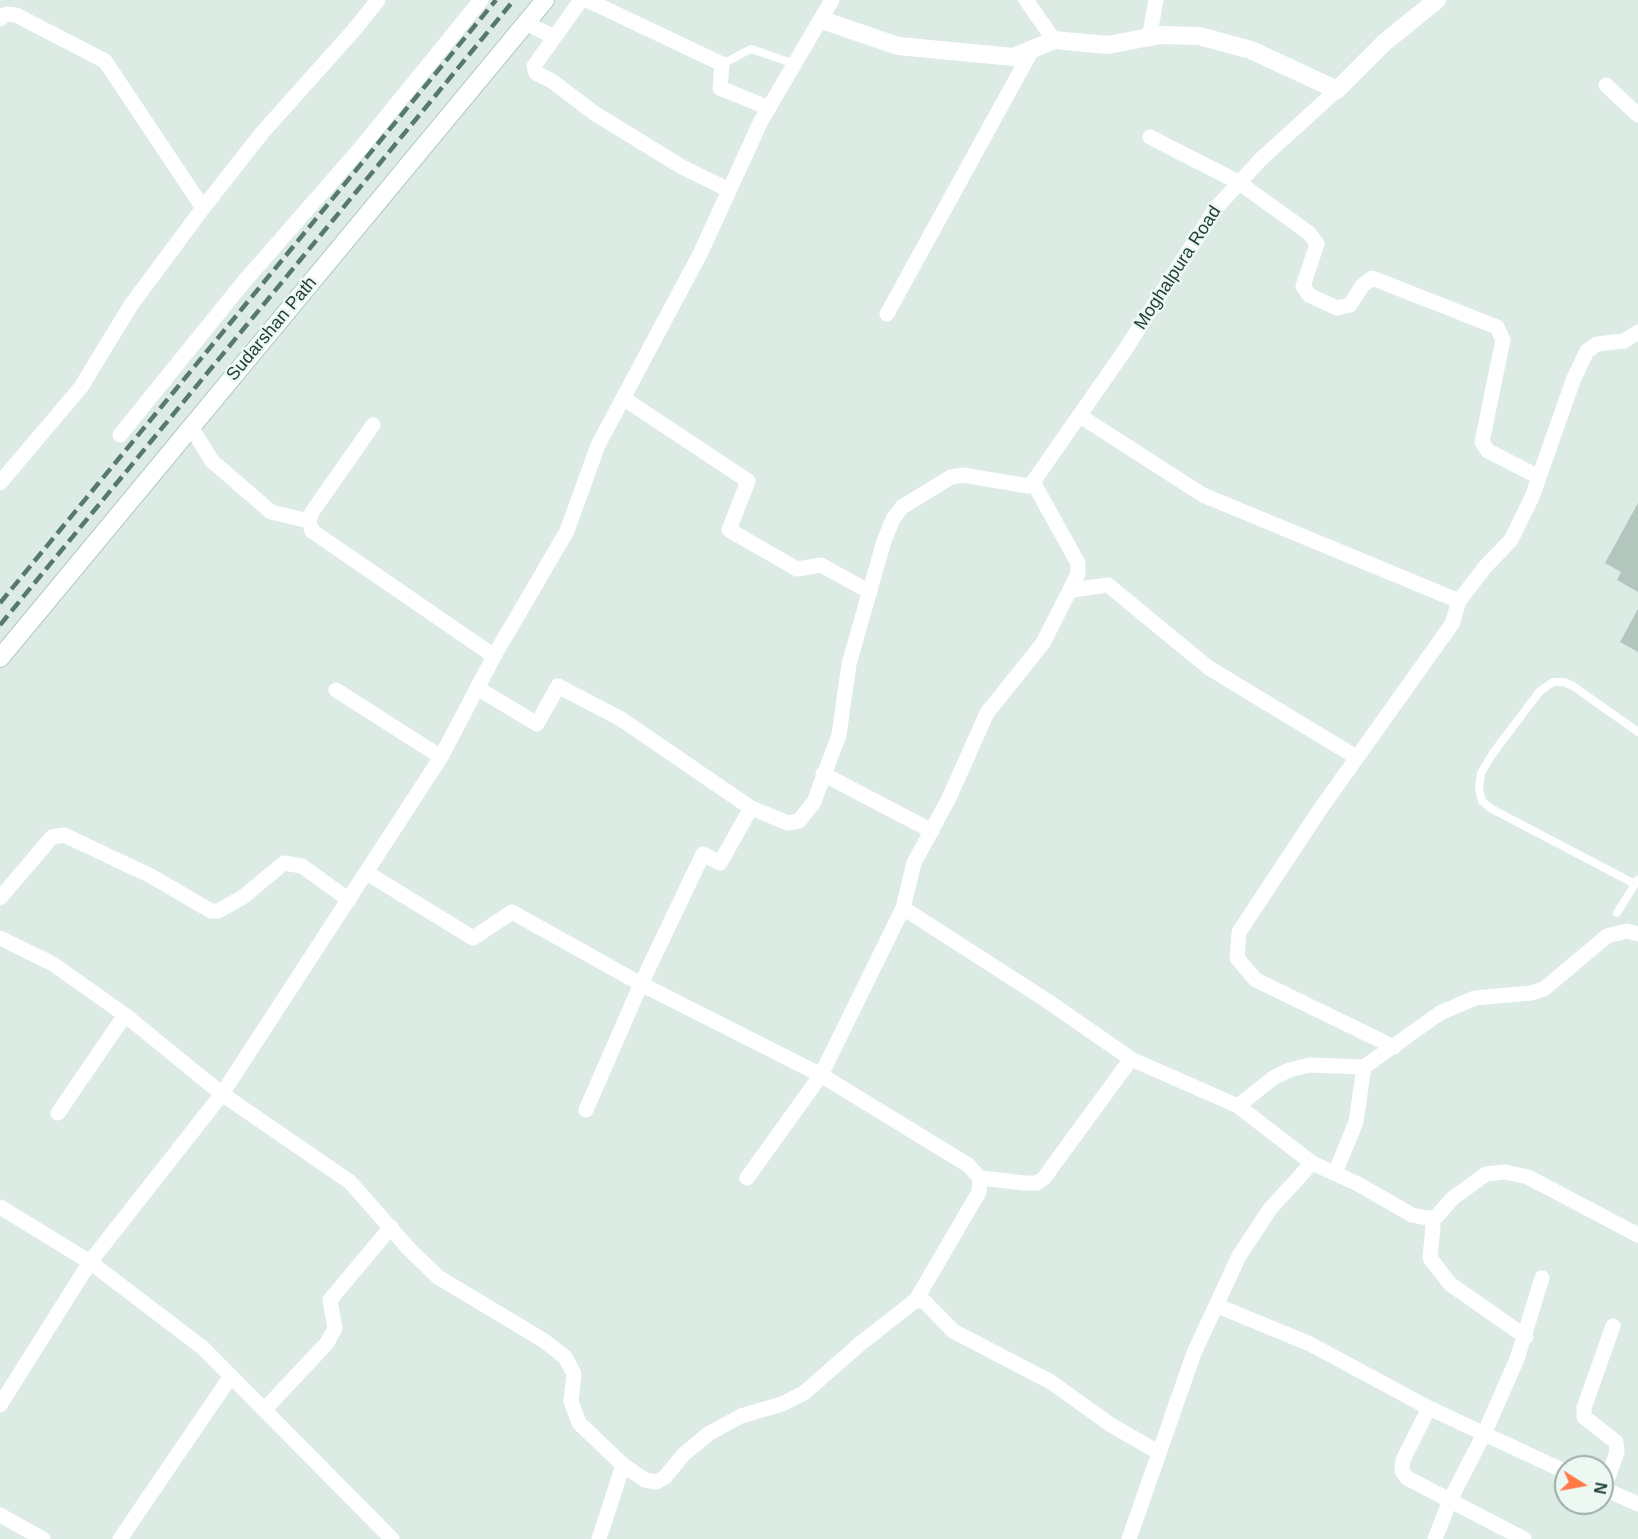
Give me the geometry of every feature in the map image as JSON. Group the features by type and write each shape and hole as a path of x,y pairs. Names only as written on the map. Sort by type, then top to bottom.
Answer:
{"main road":[{"name":"Sudarshan Path","path":"0,658 545,0"},
{"path":"822,20 898,46 1014,57 1054,40 1107,45 1160,36 1199,36 1232,43 1337,90 1385,42 1437,0"}],"street":[{"path":"0,483 81,387 131,305 203,208 269,125 378,0"},
{"path":"120,435 242,284 359,150 481,0"},
{"path":"581,0 534,66 536,73 552,81 594,113 682,167 729,190"},
{"path":"587,0 722,64 720,88 769,108"},
{"path":"0,1405 90,1262 222,1094 441,757 494,656 567,531 598,445 700,254 769,108 822,20 831,0"},
{"path":"1026,0 1054,40"},
{"path":"1149,39 1156,0"},
{"path":"0,19 6,14 16,15 105,61 203,208"},
{"path":"526,23 554,37"},
{"path":"887,314 1032,50"},
{"path":"1606,85 1638,115"},
{"name":"Moghalpura Road","path":"1033,482 1080,416 1216,208 1238,182 1337,90"},
{"path":"1150,137 1238,182 1310,233 1317,244 1303,286 1309,295 1337,308 1350,305 1362,286 1372,278 1497,327 1503,340 1482,442 1488,451 1539,477"},
{"path":"1394,1047 1256,980 1237,958 1239,932 1356,757 1452,624 1459,601 1485,567 1511,540 1539,477 1574,378 1587,351 1597,344 1624,341 1638,332"},
{"path":"623,398 748,481 729,530 797,569 821,565 870,592"},
{"path":"1080,416 1203,495 1459,601"},
{"path":"373,425 312,512 309,521 312,531 494,656"},
{"path":"191,427 212,461 271,512 309,521"},
{"path":"477,688 537,724 558,686 621,719 751,808 788,823 799,821 814,802 839,735 849,664 893,519 913,498 951,477 963,475 1028,486 1033,482 1078,563 1078,574 1072,590 1043,644 987,713 949,798 915,863 903,908 821,1075 747,1178"},
{"path":"1072,590 1108,585 1209,668 1356,757"},
{"path":"336,690 441,757"},
{"path":"823,774 932,831"},
{"path":"586,1110 641,984 703,854 720,863 751,808"},
{"path":"0,898 52,837 64,835 151,876 211,911 218,911 243,897 284,863 302,866 349,900"},
{"path":"367,873 473,938 512,912 641,984 821,1075 968,1165 980,1178 1024,1183 1037,1183 1044,1178 1131,1059"},
{"path":"903,908 1046,1000 1131,1059 1238,1106 1312,1163 1412,1215 1436,1217 1453,1198 1486,1174 1505,1172 1528,1177 1638,1235"},
{"path":"1238,1106 1273,1078 1289,1070 1310,1065 1364,1067 1440,1013 1475,998 1531,993 1544,988 1607,936 1627,931 1638,934"},
{"path":"0,938 53,964 125,1015 222,1094 350,1182 438,1278 543,1340 565,1357 574,1374 571,1401 579,1423 623,1465 645,1480 657,1482 665,1477 683,1455 708,1434 741,1416 782,1404 804,1393 861,1343 916,1300 979,1192 980,1178"},
{"path":"58,1113 125,1015"},
{"path":"1335,1173 1356,1122 1364,1067"},
{"path":"1129,1539 1194,1353 1252,1234 1312,1163"},
{"path":"0,1207 90,1262 203,1348 265,1409 388,1538"},
{"path":"1433,1226 1430,1258 1450,1284 1526,1336"},
{"path":"265,1409 327,1343 335,1328 330,1300 391,1227"},
{"path":"1435,1539 1450,1500 1484,1434 1526,1336 1542,1278"},
{"path":"916,1300 925,1302 952,1331 1051,1382 1111,1425 1158,1452"},
{"path":"1218,1306 1310,1344 1429,1408 1554,1466"},
{"path":"1613,1326 1584,1408 1584,1418 1616,1442 1617,1452 1614,1460"},
{"path":"120,1539 231,1376"},
{"path":"1429,1408 1402,1460 1402,1470 1407,1478 1450,1500 1494,1532 1524,1539"},
{"path":"599,1539 623,1465"},
{"path":"1614,1493 1638,1504"},
{"path":"0,1515 43,1539"}],"lane":[{"path":"722,64 751,49 796,64"},
{"path":"1617,913 1637,882 1490,808 1482,801 1479,789 1481,773 1493,753 1540,691 1552,682 1564,682 1573,686 1638,732"}],"building":[{"path":"1638,503 1638,592 1617,580 1621,572 1605,563"},
{"path":"1638,609 1638,652 1620,642"}],"railway":[{"path":"0,603 496,0"},
{"path":"0,625 514,0"}]}
